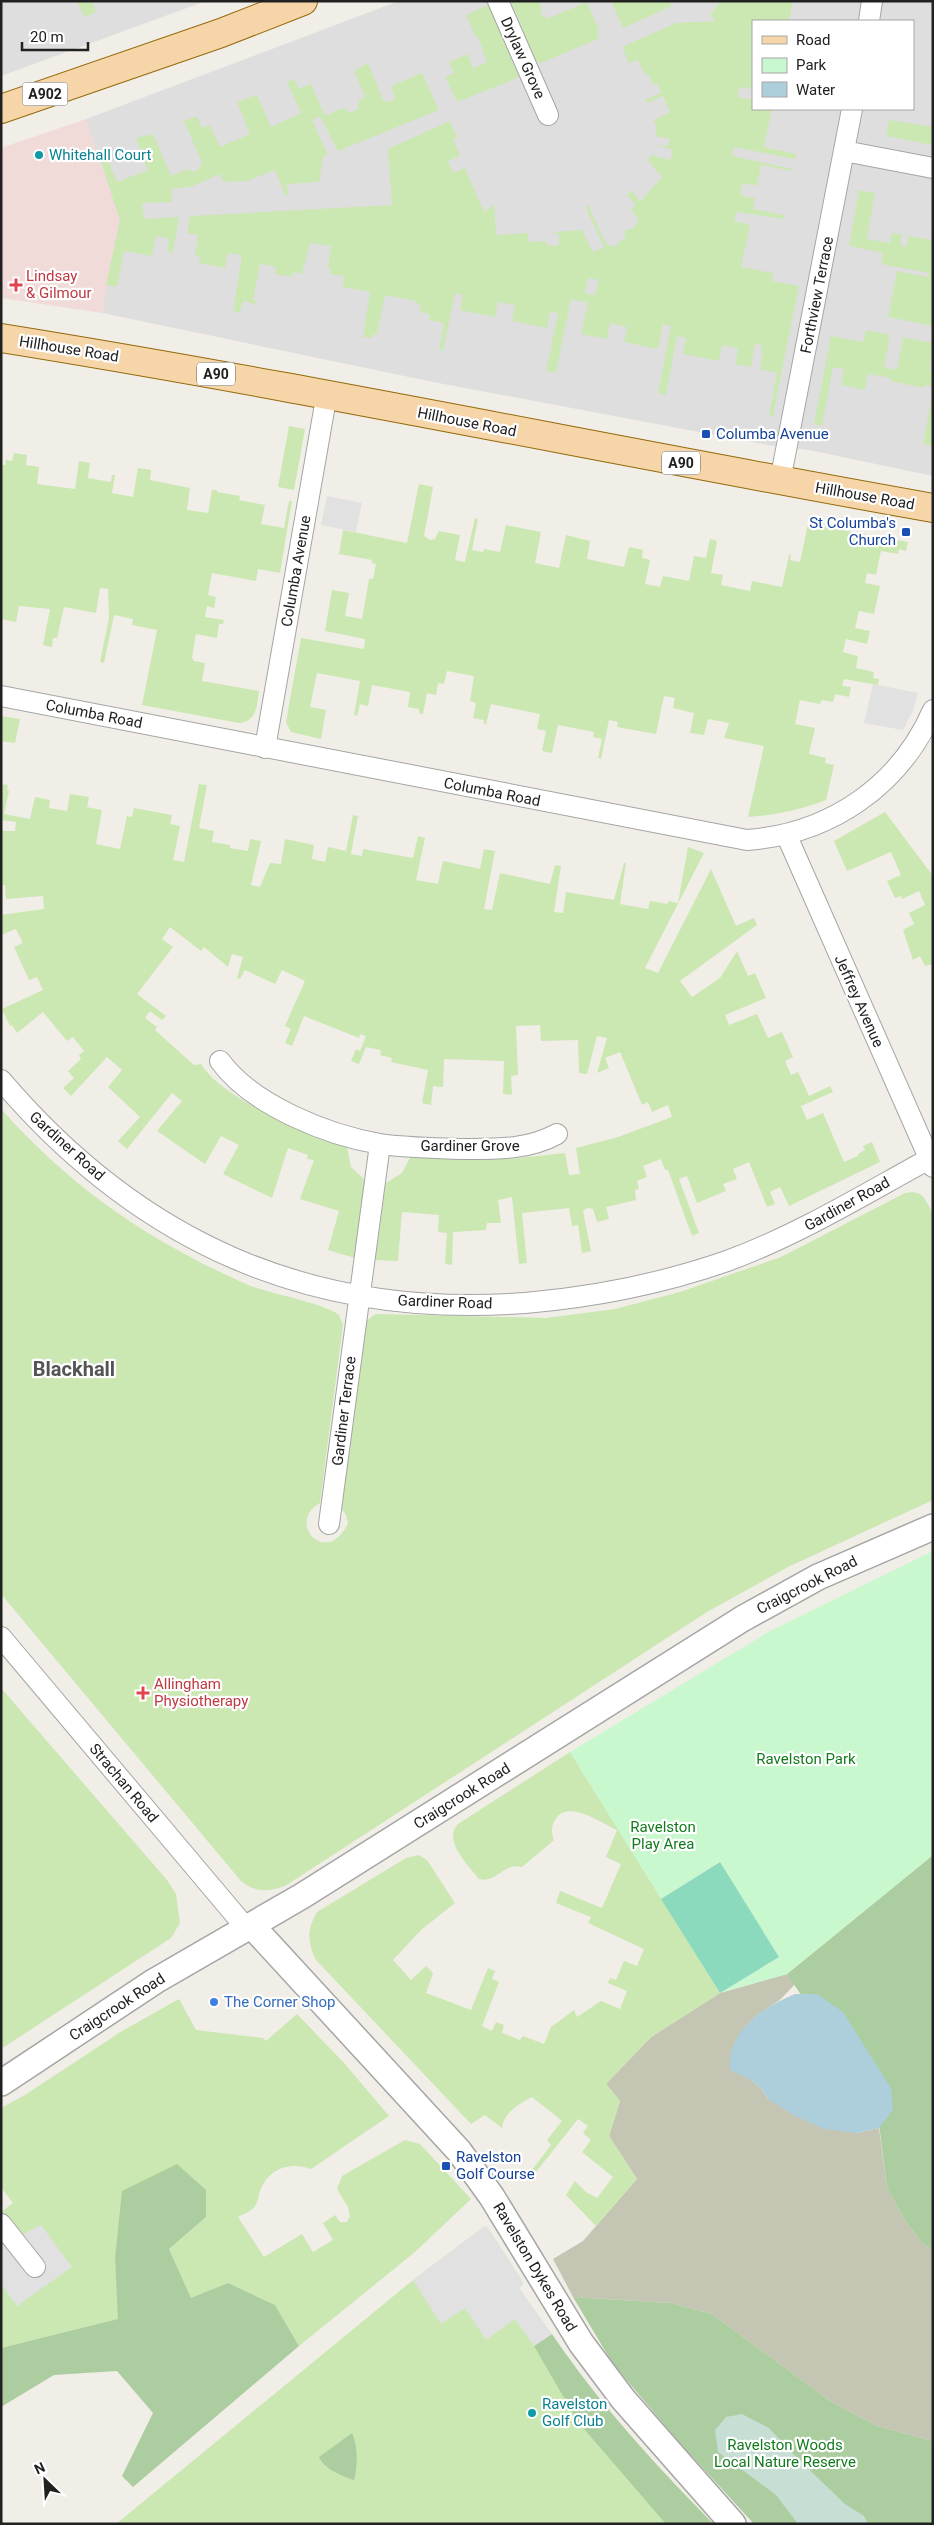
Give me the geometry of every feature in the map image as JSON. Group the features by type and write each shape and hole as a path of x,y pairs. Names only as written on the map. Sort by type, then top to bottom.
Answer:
{"main road":[{"name":"A902","path":"1,109 220,34 303,1"},
{"name":"Hillhouse Road","path":"1,338 327,393 440,418 933,508"}],"street":[{"name":"Drylaw Grove","path":"498,1 548,115"},
{"path":"869,20 872,1"},
{"name":"Forthview Terrace","path":"780,481 852,110"},
{"path":"844,151 933,168"},
{"name":"Columba Avenue","path":"265,748 327,393"},
{"name":"Columba Road","path":"1,696 747,840 786,834 834,816 880,786 914,748 933,710"},
{"name":"Jeffrey Avenue","path":"786,834 931,1163"},
{"name":"Gardiner Grove","path":"220,1061 239,1083 274,1105 321,1127 380,1144 502,1149 528,1146 557,1134"},
{"name":"Gardiner Road","path":"1,1080 26,1108 82,1162 127,1197 165,1222 214,1249 265,1271 309,1286 359,1297 429,1304 502,1304 567,1299 615,1292 670,1279 725,1261 783,1238 931,1163"},
{"path":"359,1297 380,1144"},
{"name":"Gardiner Terrace","path":"329,1524 359,1297"},
{"name":"Craigcrook Road","path":"1,2083 155,1981 250,1928 749,1615 818,1577 933,1527"},
{"name":"Strachan Road","path":"1,1637 250,1928"},
{"name":"Ravelston Dykes Road","path":"250,1928 459,2151 492,2197 593,2359 635,2414 733,2524"},
{"path":"1,2224 35,2266"}],"shaded area":[{"path":"1,1 206,1 1,76"},
{"path":"399,1 933,1 933,476 809,450 768,445 433,382 102,313 108,277 86,119"},
{"path":"86,119 120,220 102,313 1,298 1,148"},
{"path":"327,496 362,503 356,532 321,525"},
{"path":"873,684 918,693 913,711 903,730 864,723"},
{"path":"787,1974 795,1984 781,1999 755,2017 751,2080 761,2088 768,2099 856,2133 879,2128 887,2188 906,2222 922,2243 933,2250 933,2441 877,2426 830,2401 712,2314 671,2303 573,2297 553,2259 583,2241 637,2179 609,2136 620,2101 606,2084 651,2037 720,1993"},
{"path":"1,2216 21,2235 41,2225 72,2267 17,2306 1,2284"},
{"path":"485,2226 521,2279 523,2284 519,2288 552,2334 534,2346 515,2319 486,2340 465,2308 441,2324 413,2280"}],"green space":[{"path":"77,1 92,1 96,12 84,17"},
{"path":"511,1 539,1 543,17 546,16 547,19 587,2 598,28 598,39 541,63 535,61"},
{"path":"611,1 670,1 672,6 623,28"},
{"path":"721,1 793,1 789,20 752,20 752,89 740,87 738,97 752,100 752,110 772,110 764,147 796,154 795,159 734,147 732,156 793,169 793,171 761,165 757,185 742,184 740,193 743,196 755,198 753,209 784,215 784,219 736,212 734,221 750,225 741,267 773,273 772,281 799,286 773,416 769,415 777,373 760,369 763,354 761,353 762,345 755,344 751,367 735,364 738,349 722,345 719,361 683,354 686,338 677,336 666,395 658,393 671,326 663,324 658,349 624,342 627,327 610,323 607,339 581,334 588,303 571,299 556,373 546,371 558,313 550,312 547,328 512,321 515,305 498,302 495,317 460,310 463,295 455,293 443,351 439,350 444,323 429,320 430,314 420,312 421,308 416,301 385,295 377,335 373,334 372,338 363,337 370,292 342,287 344,276 330,274 331,268 328,268 331,246 310,243 302,274 293,272 292,277 275,274 276,267 260,264 253,300 256,301 256,304 243,301 240,312 233,311 242,255 228,253 225,268 199,263 200,257 195,256 198,235 187,233 190,216 392,205 388,149 450,121 457,138 453,139 460,156 448,161 453,173 465,168 484,212 494,205 496,235 528,233 529,242 546,241 548,246 559,245 559,235 554,232 582,230 593,252 604,247 585,206 588,205 606,244 615,247 625,237 625,230 636,225 638,218 631,210 636,205 627,195 632,190 640,202 662,177 647,160 652,155 670,160 673,150 656,145 668,146 670,139 655,136 657,127 654,120 670,112 663,96 647,103 645,100 661,93 657,83 653,85 648,73 645,75 638,60 629,63 622,47 676,23 713,21 715,19 710,15","holes":["588,278 599,280 595,295 585,293"]},
{"path":"492,3 521,73 515,79 457,102 445,77 454,73 449,62 467,54 473,68 487,62 478,37 476,38 466,15"},
{"path":"368,63 383,100 391,102 395,98 391,86 422,73 439,110 338,151 320,116 312,120 328,155 323,157 319,182 287,184 288,195 285,195 275,170 247,181 223,182 220,174 191,187 171,189 172,202 142,203 144,219 179,217 173,252 167,251 169,239 156,236 152,256 124,251 117,287 106,285 120,220 98,152 104,150 117,182 148,170 136,138 153,134 171,176 188,169 193,172 198,170 202,163 184,121 197,116 202,128 210,125 220,147 250,134 237,102 257,95 271,127 301,113 287,82 294,79 299,89 311,84 325,116 343,108 350,113 358,109 359,100 365,97 354,71"},
{"path":"889,120 933,127 933,145 886,136"},
{"path":"859,190 875,193 867,239 890,243 892,233 901,234 901,246 906,247 909,236 933,240 933,326 888,317 897,271 928,277 929,273 881,264 883,253 849,246"},
{"path":"866,330 890,335 884,367 897,370 903,337 933,343 930,371 933,372 933,386 925,385 924,388 891,381 891,378 868,374 865,390 841,385 844,369 833,367 822,426 814,424 831,336 863,342"},
{"path":"933,391 933,442 932,446 923,444"},
{"path":"289,426 305,429 294,490 278,487"},
{"path":"14,453 27,455 26,465 39,467 37,484 75,489 79,461 90,463 88,478 111,482 112,475 115,475 112,493 133,497 138,468 151,470 150,480 190,488 187,510 208,513 212,490 217,490 217,492 240,496 239,500 265,505 261,524 284,528 289,501 292,501 280,573 258,569 256,581 212,573 208,595 216,597 214,608 207,606 205,617 224,620 223,624 219,624 217,638 196,634 192,657 194,661 205,663 202,681 259,691 255,712 249,720 239,723 142,705 157,630 132,625 133,619 114,615 104,663 100,662 109,618 108,589 100,588 96,613 64,607 57,638 53,638 52,647 43,645 50,609 19,606 16,622 1,619 1,465 5,465 6,460 12,461"},
{"path":"419,484 433,487 424,536 430,540 435,539 439,531 460,535 455,560 465,562 475,518 478,519 472,550 483,552 484,549 500,552 506,525 541,532 535,563 559,568 566,535 590,541 587,559 624,567 629,547 643,550 642,558 650,560 645,584 660,587 663,576 689,581 694,556 706,558 710,539 717,541 711,573 723,575 721,585 750,591 752,581 782,587 789,555 791,555 790,560 800,562 808,524 908,542 906,551 899,549 898,554 881,551 876,575 867,573 865,583 880,586 874,614 859,611 855,628 870,631 867,644 846,639 843,652 858,656 856,668 874,672 873,678 879,679 878,685 844,679 842,686 851,687 849,697 835,694 833,702 822,700 820,704 800,700 795,724 815,728 809,754 826,758 825,763 834,765 826,800 788,812 748,817 764,746 724,738 729,723 708,719 704,735 690,733 694,713 673,708 675,698 664,696 656,734 617,727 618,722 609,720 601,759 598,758 602,739 593,737 594,732 558,725 552,753 542,751 546,731 537,729 540,714 491,704 486,724 484,724 484,720 473,718 476,703 470,701 474,676 447,671 444,684 438,683 436,695 427,693 423,714 419,713 419,709 408,707 410,692 372,685 368,706 360,704 357,716 354,715 360,681 317,673 310,707 326,710 321,739 291,732 286,722 301,638 364,649 365,639 325,631 332,590 349,593 345,616 362,619 369,579 373,579 376,564 372,563 372,560 339,554 343,530 407,543"},
{"path":"1,716 20,719 15,743 1,741"},
{"path":"1,784 8,785 7,790 9,791 4,814 30,819 35,797 50,800 49,808 67,811 70,794 89,797 87,807 102,810 96,844 120,849 127,816 132,817 134,808 172,815 170,824 180,826 173,860 184,862 199,784 207,785 199,828 214,831 212,842 230,845 230,848 248,851 250,839 261,841 251,885 260,887 270,863 281,864 285,839 314,845 312,859 325,862 328,847 346,851 353,815 358,816 351,854 362,856 363,849 413,858 418,836 425,838 416,880 438,884 443,861 480,869 484,849 495,851 484,909 492,910 500,873 550,884 555,865 561,866 554,912 563,913 566,892 614,900 624,863 626,863 620,904 648,909 650,901 668,904 668,901 678,903 688,847 704,853 645,968 658,973 711,869 736,926 754,918 757,925 680,981 692,997 720,978 737,951 748,976 755,973 766,998 725,1015 729,1025 757,1014 768,1038 782,1032 793,1057 785,1061 791,1075 798,1072 809,1096 830,1086 833,1092 801,1106 807,1120 823,1113 844,1162 858,1156 858,1154 865,1150 863,1146 872,1142 880,1162 789,1206 780,1187 770,1192 775,1204 767,1207 749,1162 733,1169 737,1179 723,1184 726,1191 697,1203 687,1176 679,1179 699,1233 692,1236 668,1170 665,1170 661,1159 643,1166 647,1177 637,1181 639,1189 635,1190 636,1200 606,1207 609,1219 597,1222 593,1209 587,1208 583,1211 591,1251 582,1253 578,1225 572,1226 569,1208 522,1213 527,1263 519,1264 512,1197 498,1200 501,1223 487,1223 486,1230 453,1232 452,1265 445,1264 447,1233 438,1232 439,1215 402,1212 398,1261 375,1260 386,1183 402,1173 411,1156 509,1159 565,1153 569,1175 580,1174 576,1148 618,1137 672,1117 668,1105 652,1112 648,1102 642,1105 620,1052 605,1058 609,1068 597,1073 607,1038 597,1036 587,1074 579,1073 578,1040 541,1041 540,1025 516,1026 518,1075 511,1076 512,1095 503,1094 504,1061 444,1059 443,1087 433,1086 431,1105 422,1103 428,1070 391,1062 392,1058 380,1055 381,1050 366,1047 359,1064 351,1061 356,1049 360,1051 366,1036 360,1034 359,1038 304,1016 292,1046 285,1043 291,1029 285,1026 305,981 282,970 275,984 245,970 240,979 237,978 243,957 232,954 228,967 204,947 201,951 170,927 162,939 173,947 137,994 166,1016 162,1020 150,1011 145,1018 157,1027 155,1030 194,1065 201,1064 211,1077 227,1090 268,1114 311,1134 347,1147 351,1167 365,1180 355,1258 328,1250 339,1211 300,1199 314,1160 307,1159 308,1155 288,1148 272,1198 223,1174 239,1145 221,1136 205,1164 157,1131 182,1101 172,1093 127,1149 118,1141 140,1117 108,1087 122,1070 107,1057 71,1096 63,1088 74,1078 68,1071 81,1059 79,1055 84,1051 73,1037 67,1041 43,1012 17,1033 12,1025 10,1026 2,1009 43,990 37,977 29,980 14,947 23,943 16,929 1,935 1,915 44,909 43,896 6,899 5,885 1,885 1,831 15,831 16,822 1,820"},
{"path":"885,812 933,876 933,964 925,966 920,956 913,960 903,930 914,924 909,913 925,905 919,891 902,899 901,896 895,898 887,881 901,875 891,852 847,871 834,841"},
{"path":"1,1109 28,1138 84,1188 144,1230 210,1267 246,1284 320,1306 339,1315 343,1325 320,1503 310,1511 307,1521 308,1530 313,1537 321,1542 330,1542 339,1536 348,1523 346,1515 338,1504 366,1321 376,1314 546,1318 615,1309 680,1292 781,1257 905,1193 920,1194 926,1200 933,1215 933,1500 790,1566 707,1612 285,1886 267,1890 252,1888 241,1881 1,1594"},
{"name":"Ravelston Park","path":"933,1551 933,1855 787,1974 720,1993 779,1957 719,1862 661,1899 570,1752 770,1631"},
{"path":"1,1688 167,1880 176,1894 180,1923 171,1938 1,2049"},
{"path":"570,1752 720,1993 651,2037 606,2084 620,2101 609,2136 637,2179 596,2226 566,2195 575,2181 586,2192 597,2198 613,2177 582,2152 591,2140 583,2133 588,2126 578,2119 536,2172 532,2170 551,2145 547,2140 562,2121 532,2097 509,2113 503,2122 502,2128 485,2115 471,2124 316,1960 309,1936 311,1924 317,1912 406,1858 419,1855 427,1860 455,1903 421,1930 393,1960 411,1980 426,1966 433,1973 426,1993 471,2010 488,1968 495,1971 492,1979 499,1982 482,2026 492,2031 496,2022 504,2025 502,2033 520,2040 523,2036 544,2044 551,2027 574,2010 577,2017 601,2001 620,2009 627,1991 608,1983 610,1978 616,1980 624,1961 637,1966 644,1949 588,1923 591,1917 556,1903 560,1891 602,1908 621,1864 606,1857 617,1830 578,1812 570,1811 563,1813 557,1817 553,1825 554,1840 522,1867 510,1867 485,1880 479,1879 464,1860 453,1838 454,1830 458,1824"},
{"path":"933,1855 933,2250 922,2243 906,2222 887,2188 877,2108 787,1974"},
{"path":"720,1862 779,1957 720,1993 661,1899"},
{"path":"179,1999 196,2030 263,2038 266,2041 297,2014 345,2064 389,2116 311,2169 295,2166 287,2167 274,2172 268,2177 260,2191 254,2208 238,2217 264,2257 302,2234 313,2252 333,2240 323,2223 335,2215 340,2222 347,2222 350,2216 348,2207 337,2189 342,2176 405,2140 420,2144 471,2199 415,2252 299,2346 275,2305 228,2283 191,2299 169,2249 206,2217 115,2258 119,2319 1,2348 1,2284 18,2306 29,2233 21,2235 1,2216 1,2212 13,2203 1,2187 1,2108 25,2095 122,2031"},
{"path":"177,2164 206,2190 206,2217 169,2249 191,2298 228,2283 275,2305 299,2346 133,2487 122,2476 153,2413 117,2371 54,2375 1,2407 1,2348 118,2319 115,2258 122,2191"},
{"name":"Ravelston Golf Course","path":"485,2226 521,2279 523,2284 519,2288 582,2379 632,2440 714,2524 116,2524 413,2280"},
{"name":"Ravelston Woods Local Nature Reserve","path":"573,2297 671,2303 712,2314 830,2401 877,2426 933,2441 933,2524 754,2524 678,2441 613,2364"},
{"path":"552,2334 589,2385 628,2433 713,2524 666,2524 578,2422 534,2346"},
{"path":"742,2414 769,2428 845,2504 864,2516 868,2524 798,2524 776,2495 718,2452 715,2430 726,2417"},
{"path":"352,2433 357,2456 354,2480 329,2468 319,2457"}],"water":[{"path":"795,1994 817,1994 843,2012 891,2088 893,2110 879,2128 856,2133 825,2129 795,2116 768,2099 761,2088 751,2080 730,2070 730,2056 740,2033 759,2014"}],"place":[{"name":"Whitehall Court","path":"39,155"},
{"name":"Lindsay & Gilmour","path":"16,285"},
{"name":"Columba Avenue","path":"706,434"},
{"name":"St Columba's Church","path":"906,532"},
{"name":"Allingham Physiotherapy","path":"143,1693"},
{"name":"The Corner Shop","path":"214,2002"},
{"name":"Ravelston Golf Course","path":"446,2166"},
{"name":"Ravelston Golf Club","path":"532,2413"}],"district":[{"name":"Blackhall","path":"74,1369"}],"park label":[{"name":"Ravelston Play Area","path":"663,1836"}]}
